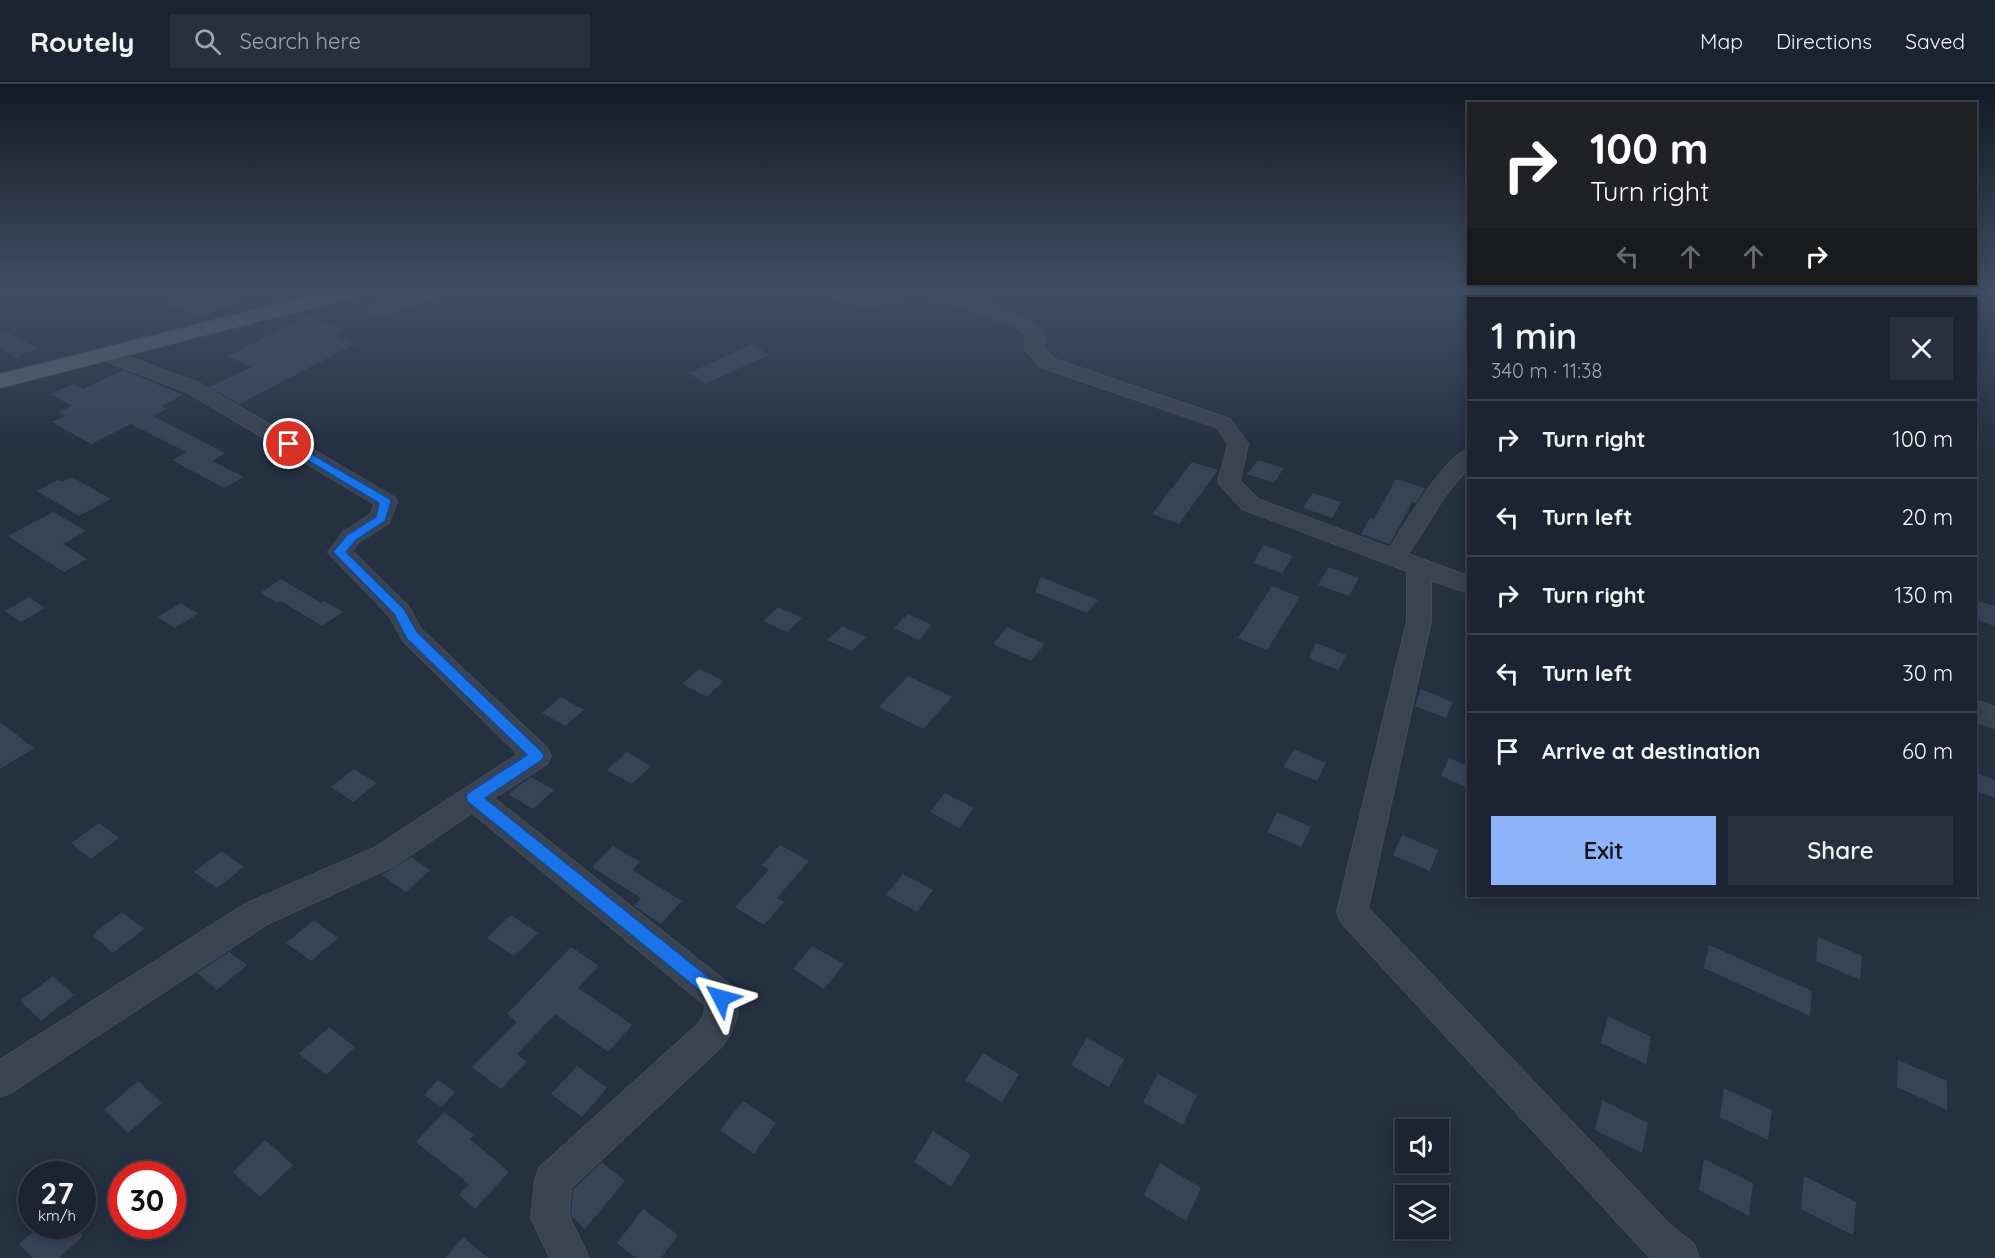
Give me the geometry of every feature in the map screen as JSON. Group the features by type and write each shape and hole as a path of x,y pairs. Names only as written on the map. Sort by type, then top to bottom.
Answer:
{"main road":[{"path":"0,381 137,346"}],"street":[{"path":"1034,346 1034,349 1047,363 1223,423 1238,444 1229,482 1250,504 1467,585"},
{"path":"0,1080 256,914 384,856 537,756 412,635 399,612 339,552 351,537 381,518 386,502 192,387 104,354"},
{"path":"1467,457 1439,489 1407,562 1419,621 1352,912 1656,1237 1680,1258"},
{"path":"1977,710 1995,718"},
{"path":"473,797 721,998 721,1021 709,1036 553,1180 550,1218 570,1258"}],"building":[{"path":"0,346 34,346 38,348 16,357 0,349"},
{"path":"249,346 352,346 239,404 210,387 252,367 228,356"},
{"path":"748,346 755,346 769,355 705,384 689,373"},
{"path":"123,370 183,395 161,406 167,409 153,416 225,453 212,461 244,477 224,488 172,460 186,452 131,424 91,444 52,422 65,416 58,412 72,406 50,394 73,384 83,389"},
{"path":"1258,460 1284,468 1274,483 1247,474"},
{"path":"1192,462 1218,470 1179,524 1152,514"},
{"path":"72,477 111,499 79,516 37,491 58,480 62,482"},
{"path":"1396,479 1425,488 1416,503 1412,502 1390,544 1361,534 1370,518 1374,519"},
{"path":"1313,493 1341,502 1332,518 1303,508"},
{"path":"53,512 86,531 63,544 87,559 64,572 8,536"},
{"path":"1264,545 1293,556 1282,573 1253,563"},
{"path":"1329,567 1359,578 1349,596 1318,585"},
{"path":"1041,577 1098,600 1087,613 1035,592"},
{"path":"281,579 321,603 324,601 343,612 322,626 281,601 278,603 260,593"},
{"path":"1272,586 1300,597 1267,650 1238,638"},
{"path":"29,597 45,608 21,622 5,611"},
{"path":"1977,601 1995,606 1995,626 1977,620"},
{"path":"181,603 198,614 175,628 158,617"},
{"path":"778,607 802,618 787,632 763,621"},
{"path":"908,614 932,625 919,640 894,628"},
{"path":"842,626 866,637 852,651 827,640"},
{"path":"1007,627 1045,644 1031,661 993,644"},
{"path":"1316,643 1346,655 1338,670 1308,658"},
{"path":"699,669 724,681 707,697 682,684"},
{"path":"908,676 952,697 923,729 879,707"},
{"path":"1421,689 1453,702 1446,718 1415,706"},
{"path":"561,697 584,710 565,726 542,713"},
{"path":"0,722 34,748 0,769"},
{"path":"1294,749 1326,763 1317,781 1284,767"},
{"path":"627,752 651,766 632,784 607,770"},
{"path":"1449,758 1467,766 1467,788 1441,776"},
{"path":"354,769 377,783 353,802 331,787"},
{"path":"1977,773 1995,780 1995,798 1977,791"},
{"path":"531,777 554,790 533,809 508,794"},
{"path":"945,793 974,808 959,828 930,812"},
{"path":"1277,812 1311,827 1301,847 1267,832"},
{"path":"99,823 119,838 91,859 71,843"},
{"path":"1402,835 1438,850 1430,871 1393,855"},
{"path":"780,845 809,861 777,898 784,902 764,925 735,907 769,870 762,865"},
{"path":"613,846 640,862 632,870 682,901 661,924 634,906 641,898 592,867"},
{"path":"222,851 244,867 217,888 194,872"},
{"path":"411,857 430,870 406,892 382,875"},
{"path":"903,874 933,890 917,912 886,895"},
{"path":"122,912 144,929 113,953 92,935"},
{"path":"511,915 538,933 514,956 487,938"},
{"path":"314,920 338,938 311,961 286,943"},
{"path":"1818,937 1862,956 1860,980 1816,961"},
{"path":"1709,945 1812,991 1810,1016 1704,968"},
{"path":"812,946 844,964 824,989 793,969"},
{"path":"571,947 599,966 578,988 632,1025 608,1052 555,1014 517,1054 527,1062 501,1089 472,1067 517,1022 507,1014"},
{"path":"229,952 247,965 217,990 197,973"},
{"path":"53,976 74,995 41,1021 20,1001"},
{"path":"1608,1016 1651,1037 1646,1064 1601,1043"},
{"path":"329,1027 355,1047 326,1075 299,1054"},
{"path":"1087,1038 1124,1059 1109,1087 1071,1065"},
{"path":"983,1053 1019,1074 1002,1102 965,1080"},
{"path":"1898,1060 1947,1081 1947,1110 1897,1087"},
{"path":"577,1066 607,1088 582,1117 551,1094"},
{"path":"1158,1074 1197,1095 1183,1125 1143,1102"},
{"path":"438,1080 455,1092 442,1107 424,1095"},
{"path":"138,1081 162,1103 128,1133 104,1110"},
{"path":"1724,1088 1772,1110 1768,1140 1720,1117"},
{"path":"1602,1100 1648,1123 1642,1153 1595,1130"},
{"path":"743,1101 776,1123 754,1154 720,1130"},
{"path":"444,1112 474,1135 470,1139 509,1172 475,1209 459,1195 469,1184 416,1142"},
{"path":"933,1131 971,1155 951,1187 914,1162"},
{"path":"265,1140 293,1165 260,1197 233,1172"},
{"path":"1704,1159 1753,1183 1749,1216 1699,1190"},
{"path":"602,1162 625,1181 585,1229 571,1216 573,1189"},
{"path":"1160,1163 1201,1188 1186,1221 1144,1195"},
{"path":"1804,1176 1856,1202 1853,1235 1801,1209"},
{"path":"643,1209 678,1235 661,1258 636,1258 617,1243"},
{"path":"463,1237 488,1258 445,1258"},
{"path":"25,1239 80,1239 59,1258 33,1258 19,1244"}],"route":[{"path":"289,444 386,502 381,518 351,537 339,552 399,612 412,635 537,756 473,797 721,998"}]}
